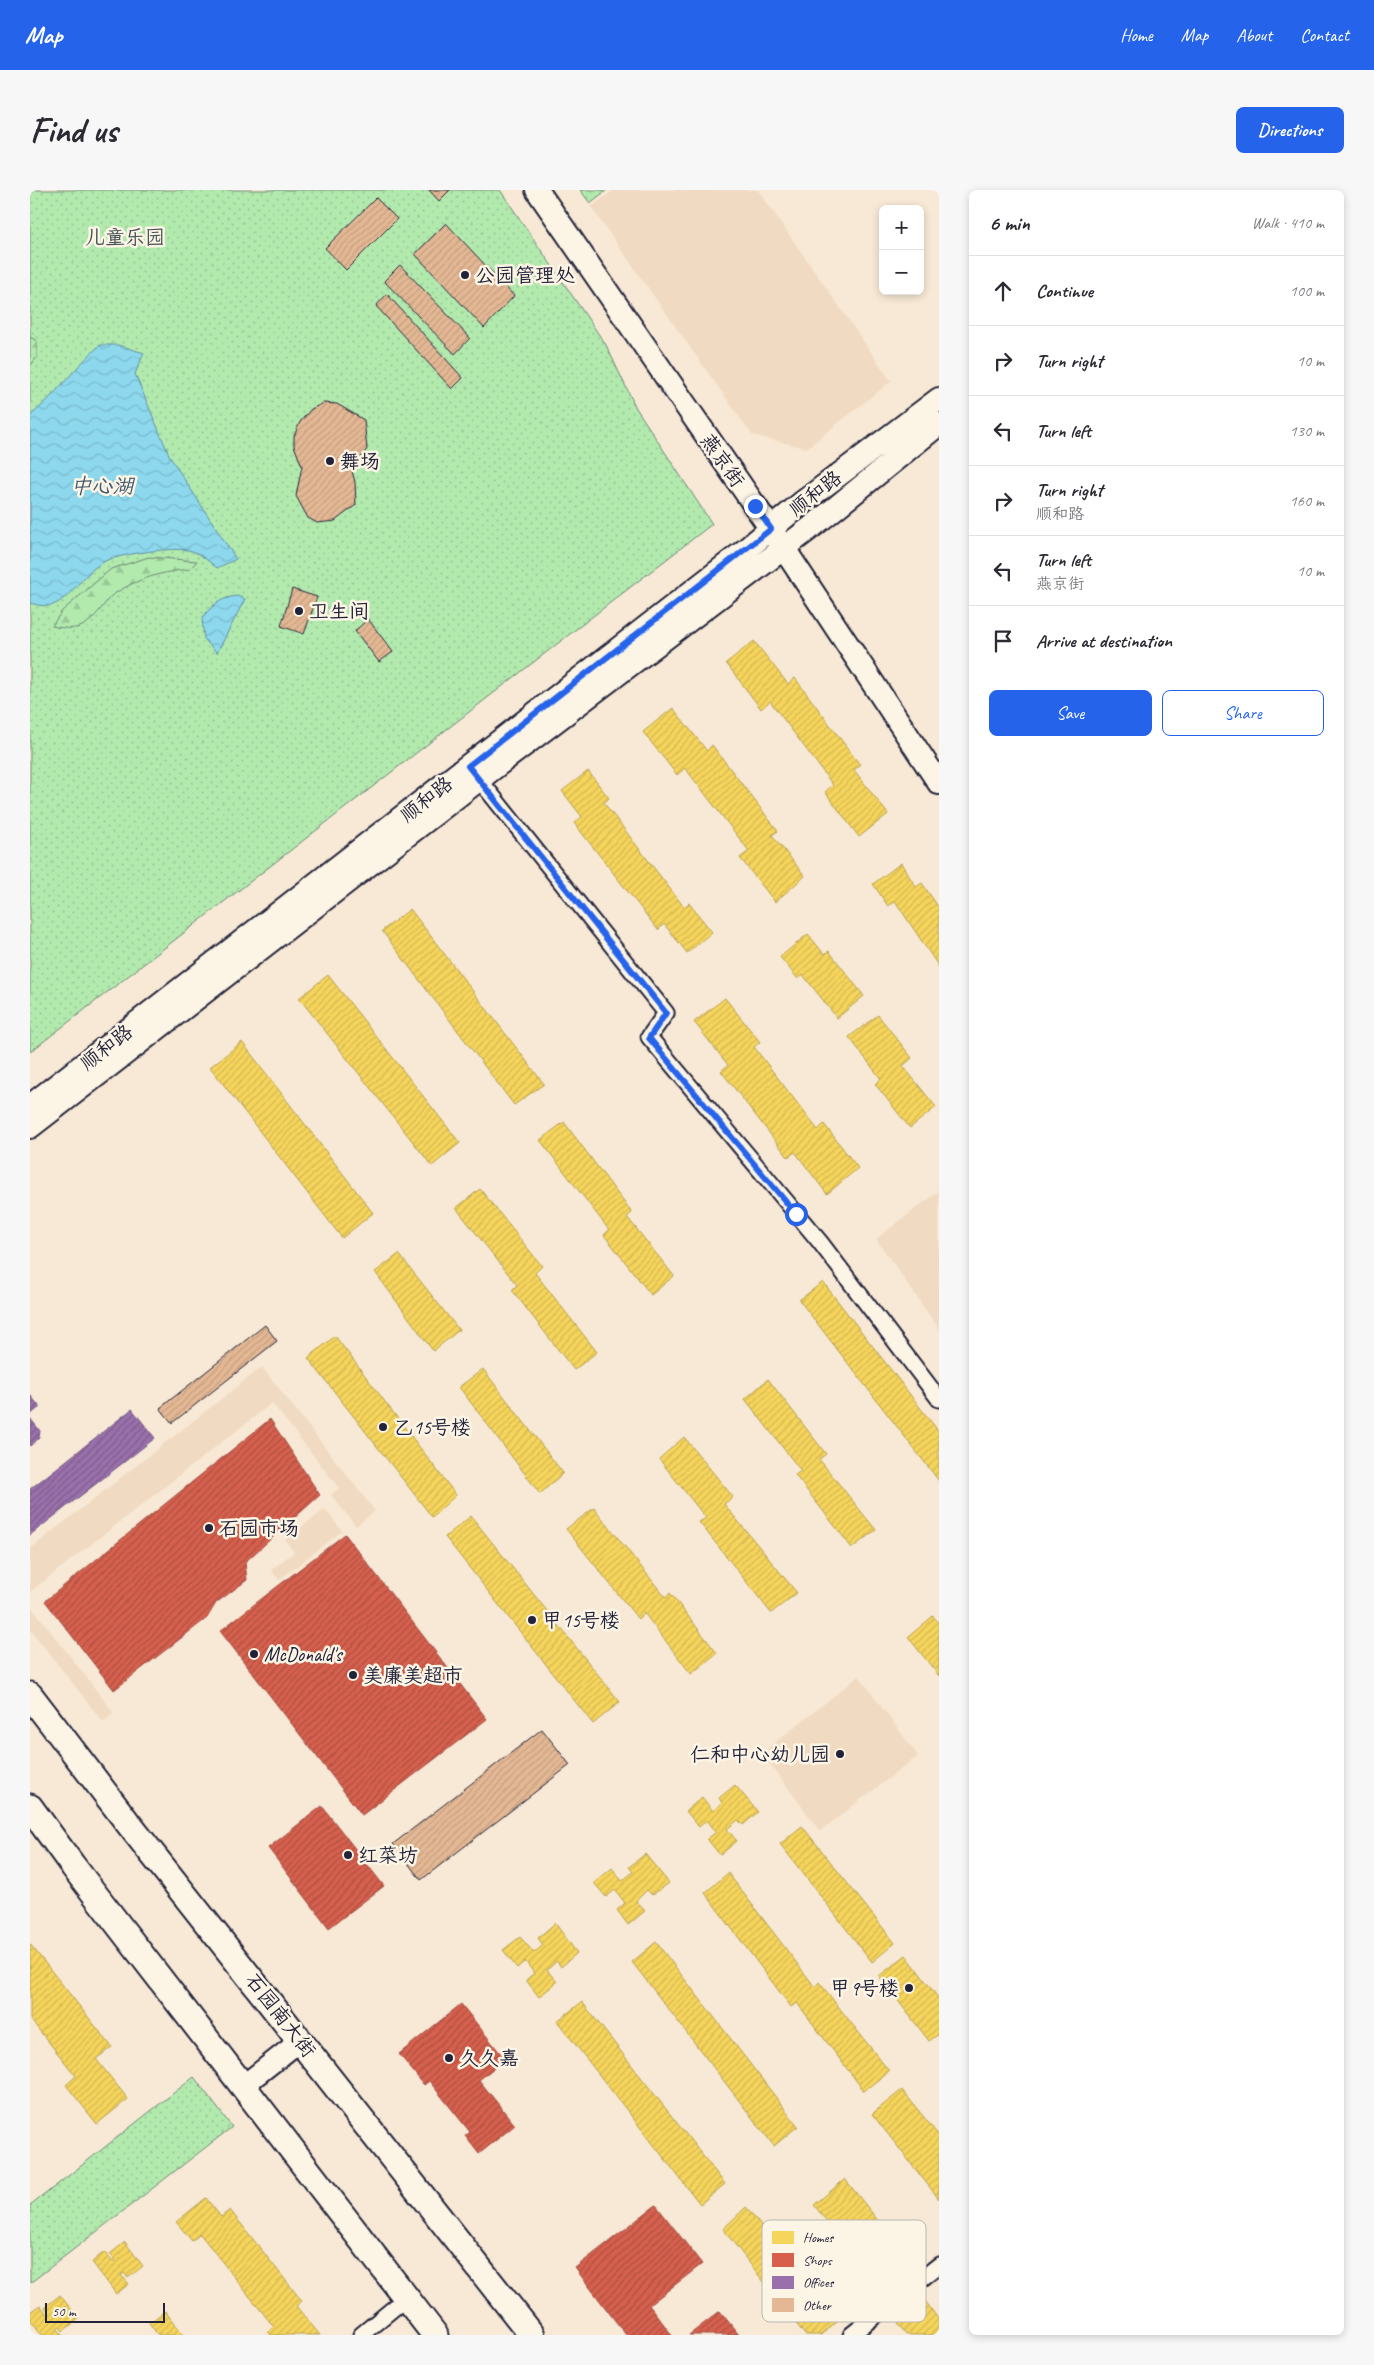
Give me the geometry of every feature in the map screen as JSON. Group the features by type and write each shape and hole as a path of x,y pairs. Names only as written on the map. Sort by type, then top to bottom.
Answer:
{"main road":[{"name":"燕京街","path":"538,190 771,529 939,783"},
{"name":"顺和路","path":"30,1127 474,773 771,529 939,398"},
{"name":"顺和路","path":"30,1106 474,773 783,548 939,424"},
{"name":"石园南大街","path":"30,1695 532,2335"},
{"path":"30,1807 73,1866 244,2085 435,2335"}],"street":[{"path":"474,773 666,1013 649,1038 820,1242 939,1399"},
{"path":"244,2085 301,2040"},
{"path":"926,2275 939,2265"},
{"path":"361,2335 406,2298"},
{"path":"851,2335 867,2322"}],"shaded area":[{"path":"614,190 758,190 891,381 807,448 752,435 591,207"},
{"path":"939,1191 939,1329 876,1239"},
{"path":"262,1367 375,1511 356,1526 331,1495 339,1488 272,1403 30,1592 30,1549"},
{"path":"325,1509 342,1531 279,1580 271,1570 294,1552 285,1540"},
{"path":"30,1605 114,1713 103,1722 30,1629"},
{"name":"仁和中心幼儿园","path":"859,1676 918,1756 820,1831 762,1753"}],"green space":[{"name":"儿童乐园","path":"30,190 500,190 606,345 636,408 712,524 30,1052"},
{"path":"580,190 607,190 590,203"},
{"path":"30,337 37,341 37,357 30,366"},
{"path":"149,557 197,561 190,569 150,577 123,588 111,596 92,618 82,626 62,628 52,626 62,611 111,569"},
{"path":"194,2077 232,2127 30,2283 30,2206"}],"water":[{"name":"中心湖","path":"100,345 118,345 144,353 135,374 170,457 236,559 217,568 199,554 192,551 173,549 113,558 98,565 59,602 53,605 41,606 30,603 30,416"},
{"path":"237,596 245,599 217,653 204,639 202,618 217,603 226,598"}],"building: Homes":[{"path":"754,641 788,684 795,678 860,765 854,770 888,814 859,837 825,792 833,785 770,701 761,709 726,663"},
{"path":"673,708 707,751 712,745 778,831 772,835 805,876 775,902 740,858 749,851 685,768 677,775 643,732"},
{"path":"588,771 609,798 604,803 684,907 689,903 712,932 687,953 664,924 658,930 574,823 582,817 562,791"},
{"path":"901,863 916,887 922,883 939,908 939,967 895,901 888,906 873,884"},
{"path":"410,909 544,1084 514,1105 382,931"},
{"path":"808,934 824,954 829,951 864,996 837,1018 803,975 798,979 780,957"},
{"path":"328,975 460,1143 432,1166 299,998"},
{"path":"725,998 760,1042 754,1047 818,1130 824,1124 858,1168 827,1194 795,1152 788,1157 721,1071 728,1065 694,1022"},
{"path":"878,1015 912,1058 903,1066 936,1107 910,1128 875,1084 881,1079 849,1037"},
{"path":"242,1042 373,1213 342,1238 210,1067"},
{"path":"564,1122 632,1213 627,1217 674,1276 651,1295 604,1235 609,1230 540,1140"},
{"path":"480,1189 542,1266 535,1273 597,1352 574,1370 512,1290 517,1285 456,1208"},
{"path":"399,1254 459,1330 433,1351 375,1272"},
{"path":"823,1282 939,1432 939,1481 799,1300"},
{"name":"乙15号楼","path":"335,1336 456,1495 432,1517 308,1358"},
{"path":"483,1369 563,1473 540,1494 459,1387"},
{"path":"768,1379 826,1454 819,1459 876,1530 852,1548 795,1475 801,1471 745,1399"},
{"path":"684,1437 733,1497 724,1504 797,1593 771,1613 699,1522 706,1518 659,1459"},
{"path":"594,1508 666,1598 670,1593 717,1653 691,1674 644,1613 638,1619 566,1529"},
{"name":"甲15号楼","path":"471,1516 620,1702 593,1724 445,1537"},
{"path":"933,1616 939,1623 939,1676 908,1637"},
{"path":"735,1785 758,1812 743,1825 738,1820 727,1829 737,1841 720,1855 707,1839 716,1832 707,1820 699,1827 686,1811 702,1797 713,1811 722,1803 719,1798"},
{"path":"802,1826 895,1943 872,1962 780,1844"},
{"path":"645,1854 669,1883 652,1895 647,1890 636,1901 645,1911 628,1925 617,1910 625,1903 615,1890 606,1897 594,1883 612,1868 622,1881 633,1872 629,1867"},
{"path":"728,1873 815,1987 819,1982 889,2071 864,2091 797,2003 791,2007 705,1893"},
{"path":"555,1923 577,1953 561,1967 557,1961 547,1970 557,1982 539,1997 526,1980 534,1973 525,1961 517,1968 503,1950 520,1937 534,1953 543,1945 538,1938"},
{"path":"656,1942 798,2126 774,2146 632,1962"},
{"path":"30,1944 112,2047 96,2059 128,2099 97,2124 66,2085 76,2076 30,2019"},
{"name":"甲9号楼","path":"906,1955 939,1999 939,2034 929,2041 879,1976"},
{"path":"582,2002 725,2184 700,2204 557,2021"},
{"path":"902,2090 939,2136 939,2199 872,2114"},
{"path":"845,2179 878,2220 826,2220 814,2205"},
{"path":"206,2198 221,2217 230,2210 302,2301 296,2306 320,2335 271,2335 268,2332 274,2327 200,2234 192,2241 176,2222"},
{"path":"746,2207 762,2227 762,2279 723,2229"},
{"path":"125,2242 143,2266 128,2278 124,2273 121,2275 129,2284 116,2294 92,2262 104,2252 113,2262 115,2261 110,2254"},
{"path":"60,2295 79,2319 63,2331 59,2326 57,2328 63,2335 42,2335 30,2319 30,2312 40,2305 48,2315 50,2314 45,2307"},
{"path":"926,2302 939,2320 939,2335 907,2335 898,2324 901,2322 926,2322"},
{"path":"165,2311 183,2335 158,2335 149,2323"},
{"path":"795,2322 837,2322 821,2335 805,2335"}],"building: Shops":[{"name":"石园市场","path":"270,1419 320,1495 245,1562 247,1580 216,1603 207,1618 114,1690 45,1601"},
{"name":"美廉美超市","path":"345,1534 487,1719 362,1815 220,1631"},
{"path":"322,1806 384,1886 329,1928 268,1848"},
{"path":"461,2004 505,2059 479,2080 515,2125 479,2154 465,2136 470,2132 429,2081 424,2085 399,2054"},
{"path":"656,2205 702,2264 649,2305 672,2335 626,2335 575,2268"},
{"path":"720,2311 739,2335 689,2335"}],"building: Offices":[{"path":"30,1395 40,1407 30,1415"},
{"path":"132,1409 155,1438 30,1535 30,1489"},
{"path":"30,1418 40,1431 39,1438 30,1446"}],"building: Other":[{"path":"429,190 450,190 439,201"},
{"path":"376,198 397,219 346,270 325,248"},
{"name":"公园管理处","path":"446,223 514,296 484,328 415,254"},
{"path":"400,265 470,338 455,354 384,281"},
{"path":"387,294 463,378 452,389 376,306"},
{"name":"舞场","path":"324,403 337,404 364,420 367,449 352,471 355,482 356,505 335,521 317,523 308,518 296,496 302,466 294,446 294,436 300,422 311,409"},
{"name":"卫生间","path":"292,589 317,597 304,634 281,626"},
{"path":"368,619 393,652 379,662 355,631"},
{"path":"265,1325 277,1341 172,1423 160,1408"},
{"path":"542,1729 570,1765 421,1880 393,1844"}],"place":[{"name":"公园管理处","path":"465,275"},
{"name":"舞场","path":"330,461"},
{"name":"卫生间","path":"299,611"},
{"name":"乙15号楼","path":"383,1427"},
{"name":"石园市场","path":"209,1528"},
{"name":"甲15号楼","path":"532,1620"},
{"name":"McDonald's","path":"254,1654"},
{"name":"美廉美超市","path":"353,1675"},
{"name":"仁和中心幼儿园","path":"840,1754"},
{"name":"红菜坊","path":"348,1855"},
{"name":"甲9号楼","path":"909,1988"},
{"name":"久久嘉","path":"449,2058"}],"route":[{"path":"755,506 771,529 468,766 492,793 666,1013 649,1038 796,1214"}]}
